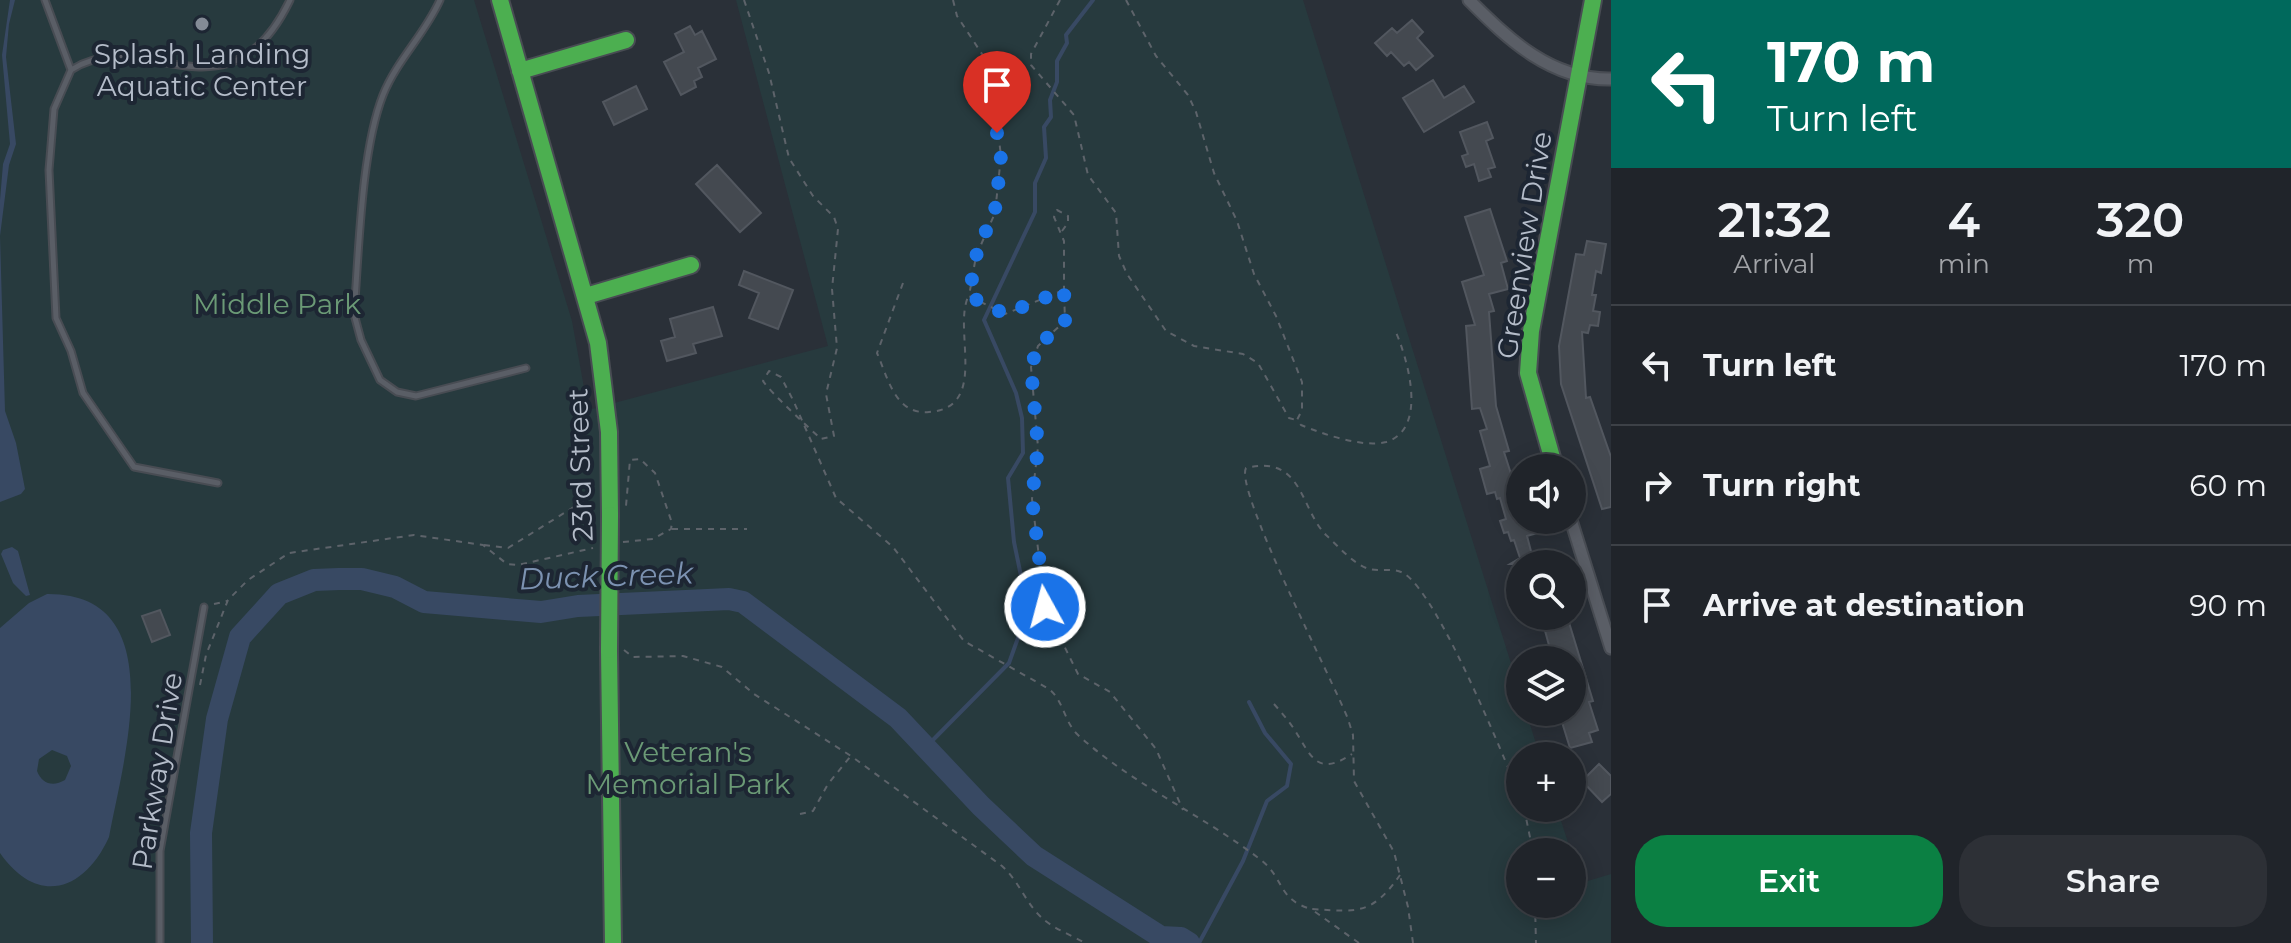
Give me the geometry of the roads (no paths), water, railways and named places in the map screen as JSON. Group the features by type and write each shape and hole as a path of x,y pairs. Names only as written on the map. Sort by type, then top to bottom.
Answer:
{"street":[{"name":"23rd Street","path":"500,0 586,296 598,343 608,416 616,516 613,943"},
{"path":"1469,0 1533,57 1579,75 1611,79"},
{"name":"Greenview Drive","path":"1551,454 1528,373 1531,331 1593,0"},
{"path":"520,71 626,40"},
{"path":"586,296 691,265"},
{"path":"1575,534 1611,648"}],"lane":[{"path":"45,0 71,70"},
{"path":"218,483 134,467 83,393 71,351 56,318 49,170 54,109 71,70 102,55 173,66 233,62 257,50 278,24 290,0"},
{"path":"440,0 431,20 391,78 373,131 354,314 361,340 380,380 397,392 416,396 526,368"},
{"name":"Parkway Drive","path":"160,943 160,851 204,607"}],"water":[{"path":"10,0 15,0 6,57 16,144 9,165 0,236 3,164 10,144 2,55"},
{"path":"0,236 5,411 16,443 25,489 21,494 0,502"},
{"path":"12,547 18,551 30,595 26,596 13,583 1,554"},
{"path":"47,594 87,601 112,621 126,650 131,687 123,767 109,837 87,870 59,886 44,886 29,881 14,870 0,853 0,628 29,603","holes":["52,750 67,756 71,766 65,780 52,784 42,779 37,771 39,759"]}],"waterway":[{"path":"927,746 1009,663 1028,610 1014,542 1008,478 1023,453 1022,418 1016,393 984,320 1035,212 1035,183 1046,158 1044,127 1051,117 1050,100 1057,82 1057,61 1067,43 1066,35 1093,0"},
{"name":"Duck Creek","path":"202,943 201,833 217,719 240,637 279,594 314,580 339,579 362,579 395,587 424,602 541,612 578,606 729,599 743,602 898,718 981,806 1034,856 1161,937 1181,938 1189,943"},
{"path":"1199,943 1243,861 1267,801 1287,786 1291,764 1265,733 1249,702"}],"place":[{"name":"Splash Landing Aquatic Center","path":"202,24"}],"park label":[{"name":"Middle Park","path":"277,304"},
{"name":"Veteran's Memorial Park","path":"688,768"}]}
